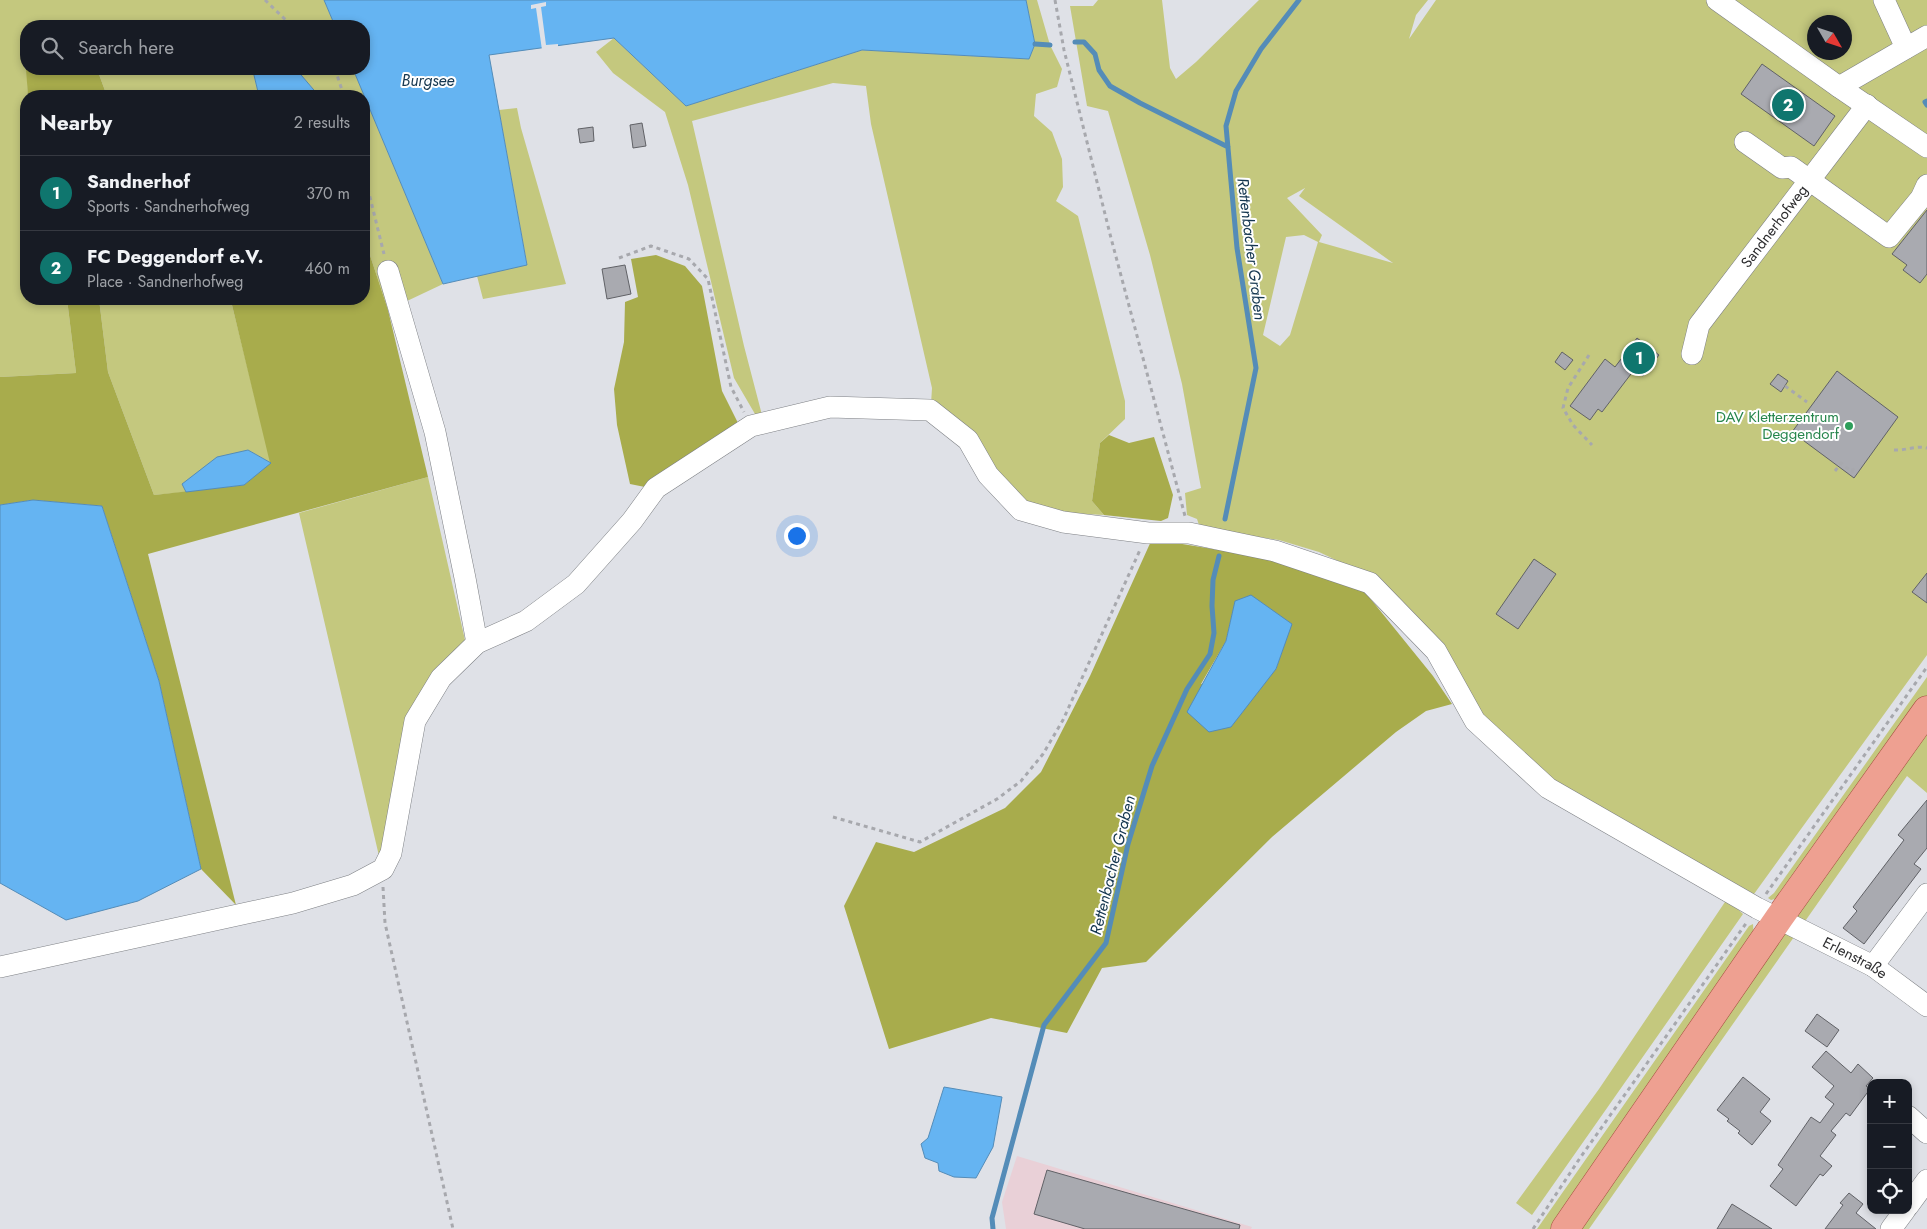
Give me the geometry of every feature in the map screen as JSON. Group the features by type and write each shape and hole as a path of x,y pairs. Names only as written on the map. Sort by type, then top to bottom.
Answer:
{"main road":[{"path":"1565,1229 1770,909 1927,710"}],"street":[{"path":"1717,0 1839,87 1924,141"},
{"path":"1884,0 1906,48"},
{"path":"1839,87 1927,36"},
{"name":"Sandnerhofweg","path":"1692,354 1699,325 1867,105"},
{"path":"1746,142 1782,168 1791,167 1890,238 1920,198 1927,185"},
{"path":"0,967 293,903 353,885 382,869 391,853 415,721 441,678 477,643 435,432 388,271"},
{"name":"Erlenstraße","path":"477,643 526,621 576,584 632,521 656,488 751,426 830,407 930,410 968,440 988,475 1021,510 1063,522 1148,533 1189,533 1275,551 1370,583 1436,651 1475,721 1548,788 1757,908 1770,909 1873,966 1927,1006"},
{"path":"1873,966 1927,894"},
{"path":"1912,1120 1927,1133"},
{"path":"1912,1201 1927,1180"},
{"path":"1891,1229 1902,1214"}],"path":[{"path":"265,0 286,20"},
{"path":"1055,0 1064,50 1106,219 1189,533"},
{"path":"337,75 342,90"},
{"path":"370,198 388,271"},
{"path":"619,258 651,246 689,259 708,280 731,387 751,426"},
{"path":"1589,355 1568,388 1563,408 1573,425 1592,445"},
{"path":"1785,386 1807,402"},
{"path":"1894,450 1905,451 1922,446 1927,448"},
{"path":"1835,471 1841,463 1852,472 1853,469 1851,467"},
{"path":"833,817 920,842 997,799 1021,781 1043,754 1063,720 1148,533"},
{"path":"1770,909 1927,667"},
{"path":"382,869 384,923 453,1229"},
{"path":"1533,1229 1580,1158 1749,919"}],"shaded area":[{"path":"1017,1156 1252,1227 1251,1229 1006,1229 1002,1202"}],"green space":[{"path":"0,0 324,0 332,20 20,20 20,75 27,75 28,90 20,90 20,305 68,305 76,373 0,377"},
{"path":"1026,0 1037,0 1050,45 1062,69 1057,87 1036,94 1034,116 1052,132 1062,159 1063,187 1056,201 1078,216 1125,401 1125,419 1100,443 1092,501 1104,515 1053,512 1023,505 931,404 932,388 871,124 866,86 833,83 692,121 744,346 762,415 755,414 734,378 688,185 665,112 613,73 596,52 614,38 686,106 862,50 1029,59 1035,44"},
{"path":"1098,0 1162,0 1170,68 1176,79 1259,0 1428,0 1416,15 1409,39 1436,0 1927,0 1927,655 1754,894 1552,783 1483,717 1374,578 1319,552 1279,540 1200,528 1197,519 1187,515 1185,493 1201,488 1182,384 1150,255 1108,111 1087,106 1070,6 1093,6","holes":["1305,188 1299,196 1393,263 1319,242 1322,235 1287,198","1304,235 1318,242 1290,335 1280,346 1263,335 1286,237"]},
{"path":"26,75 99,75 105,90 28,90"},
{"path":"99,75 254,75 258,90 105,90"},
{"path":"301,75 356,75 362,90 314,90"},
{"path":"517,108 521,128 566,284 483,299 477,276 527,264 499,110"},
{"path":"370,110 443,284 388,310 370,255"},
{"path":"370,255 388,310 428,477 148,554 236,905 201,869 159,681 102,506 33,500 0,505 0,377 76,373 68,305 100,305 108,372 154,495 244,485 270,463 232,305 370,305"},
{"path":"656,255 685,266 702,286 722,391 740,427 650,488 630,484 617,425 614,389 624,342 625,302 638,297 631,259"},
{"path":"100,305 232,305 271,463 248,450 183,484 186,492 154,495 108,372"},
{"path":"1109,435 1129,443 1154,437 1173,495 1168,518 1161,521 1104,515 1092,501 1100,443"},
{"path":"428,477 465,640 437,667 387,852 379,856 299,513"},
{"path":"1152,539 1286,561 1365,592 1433,676 1452,704 1426,711 1396,732 1272,837 1146,962 1102,968 1067,1033 991,1018 889,1049 844,906 876,842 914,852 1005,808 1041,772 1090,676","holes":["1235,602 1291,624 1276,669 1201,684 1226,641"]},
{"path":"1927,677 1927,697 1786,896 1771,900 1768,898 1774,893"},
{"path":"1927,727 1927,793 1907,776 1589,1229 1578,1229"},
{"path":"1727,899 1743,914 1532,1215 1516,1203 1599,1089"},
{"path":"1753,924 1754,940 1554,1229 1537,1229 1749,926"}],"water":[{"name":"Burgsee","path":"324,0 1026,0 1035,44 1029,59 862,50 686,106 614,38 489,55 527,265 443,284 370,110 370,90 362,90 356,75 370,75 370,20 332,20"},
{"path":"254,75 301,75 314,90 258,90"},
{"path":"248,450 271,463 244,485 186,492 182,484 217,457"},
{"path":"33,500 102,506 159,681 201,869 138,901 66,920 0,883 0,505"},
{"path":"1251,595 1292,624 1276,669 1231,727 1209,732 1187,712 1226,641 1235,601"},
{"path":"944,1087 1002,1097 993,1147 976,1178 954,1177 939,1171 938,1163 925,1158 921,1144 928,1138"}],"pier":[{"path":"546,2 546,6 541,7 546,45 558,44 558,48 542,50 536,8 531,9 531,5"}],"building":[{"path":"1762,64 1835,116 1814,146 1741,94"},
{"path":"642,123 646,146 633,148 630,125"},
{"path":"593,127 594,141 580,143 578,129"},
{"path":"1927,210 1927,274 1920,283 1903,270 1907,265 1892,254"},
{"path":"625,265 631,294 607,299 602,269"},
{"path":"1637,338 1659,355 1643,376 1634,370 1602,412 1598,409 1590,420 1570,406 1605,359 1615,367"},
{"path":"1562,352 1573,360 1565,370 1555,362"},
{"name":"DAV Kletterzentrum Deggendorf","path":"1837,371 1898,417 1854,478 1792,432"},
{"path":"1778,374 1788,381 1781,392 1770,384"},
{"path":"1534,559 1556,574 1518,629 1496,614"},
{"path":"1927,573 1927,603 1912,592"},
{"path":"1927,800 1927,848 1914,864 1921,869 1864,944 1843,928 1857,911 1853,907 1904,840 1898,835"},
{"path":"1817,1014 1839,1030 1827,1047 1805,1031"},
{"path":"1826,1051 1851,1073 1858,1064 1873,1078 1867,1079 1867,1093 1850,1116 1846,1113 1831,1131 1836,1135 1820,1156 1832,1166 1823,1176 1820,1174 1796,1206 1770,1186 1783,1169 1778,1165 1811,1117 1820,1123 1834,1104 1825,1097 1834,1086 1812,1067"},
{"path":"1743,1077 1770,1099 1760,1112 1771,1121 1752,1145 1738,1133 1740,1131 1727,1121 1729,1119 1717,1110"},
{"path":"1047,1170 1240,1225 1239,1229 1085,1229 1034,1214"},
{"path":"1849,1193 1863,1204 1856,1213 1876,1229 1825,1229 1843,1205 1840,1203"},
{"path":"1732,1204 1772,1229 1717,1229"}],"waterway":[{"name":"Rettenbacher Graben","path":"1225,519 1256,368 1237,248 1226,126 1236,91 1261,49 1299,0"},
{"path":"1075,42 1084,42 1095,54 1099,70 1110,86 1228,147"},
{"path":"1035,44 1050,45"},
{"path":"1927,101 1925,102 1927,105"},
{"name":"Rettenbacher Graben","path":"993,1229 992,1218 1044,1025 1106,943 1128,844 1152,766 1187,689 1210,654 1214,633 1213,580 1219,556"}],"place":[{"name":"FC Deggendorf e.V.","path":"1788,105"},
{"name":"Sandnerhof","path":"1639,358"},
{"name":"DAV Kletterzentrum Deggendorf","path":"1849,426"}]}
